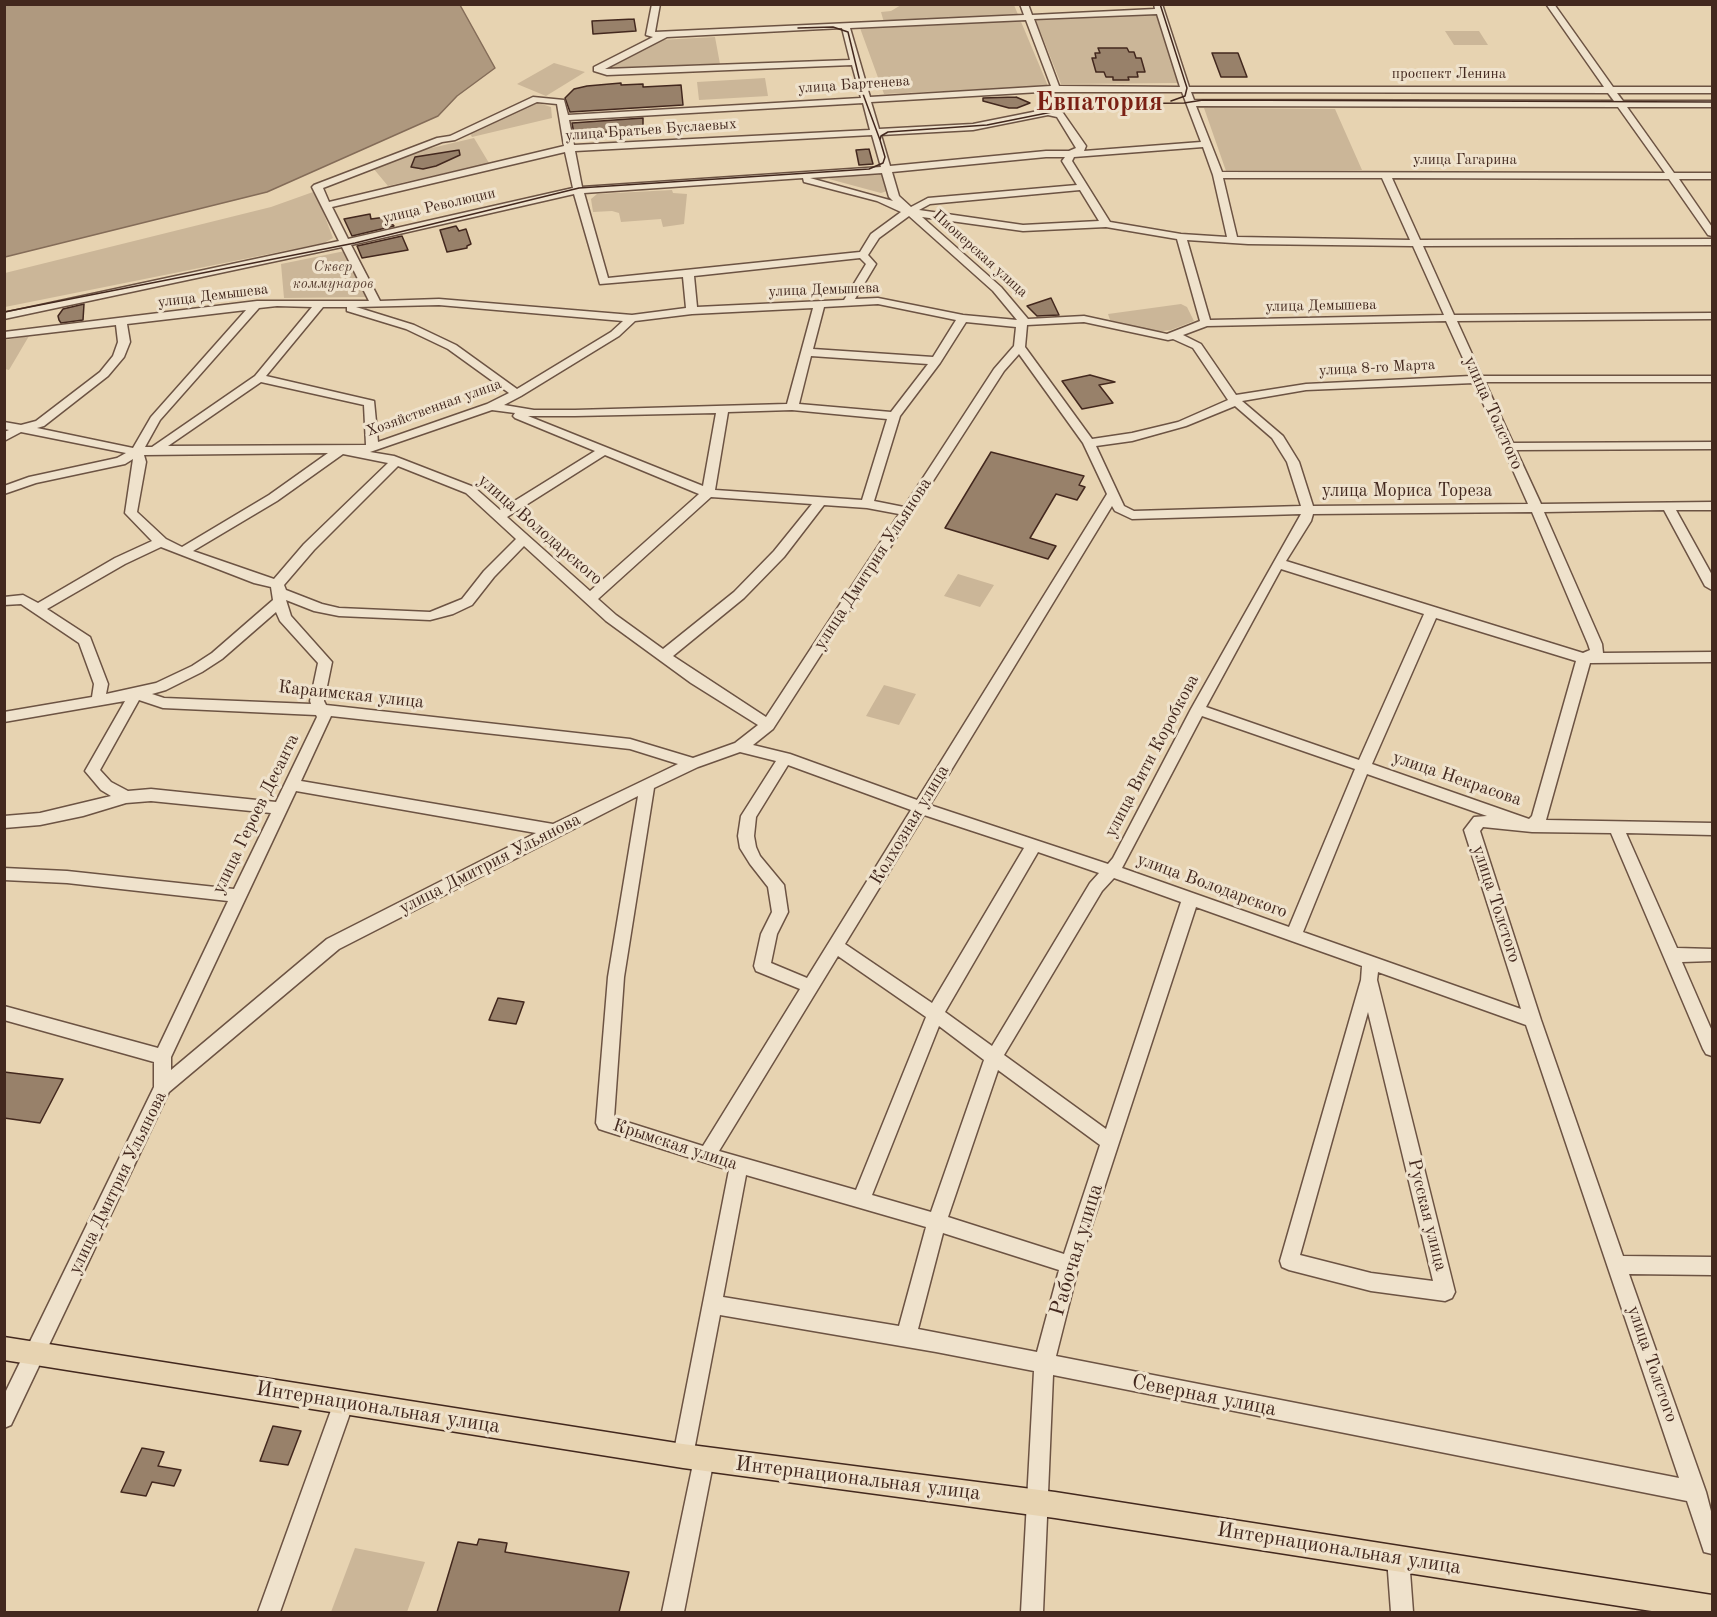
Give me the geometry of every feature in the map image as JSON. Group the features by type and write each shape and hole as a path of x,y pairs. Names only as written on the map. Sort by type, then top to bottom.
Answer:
{"main road":[{"name":"Интернациональная улица","path":"4,1348 693,1458 1038,1503 1713,1608"}],"street":[{"path":"656,4 650,35 1159,8 1185,88 1218,175 1233,240"},
{"path":"1024,4 1056,89"},
{"path":"1550,4 1713,232"},
{"name":"Пионерская улица","path":"845,26 894,197 908,212 997,289 1023,317 1020,347"},
{"path":"665,35 597,69 607,72 856,62"},
{"name":"улица Бартенева","path":"563,118 867,100 881,97 1056,89 1148,89"},
{"name":"проспект Ленина","path":"1148,89 1713,90"},
{"name":"проспект Ленина","path":"1148,89 1191,101 1204,102 1713,104"},
{"path":"376,317 375,310 381,304 317,187 440,140 452,138 530,100 561,102 578,190 604,282 863,255"},
{"name":"улица Братьев Буслаевых","path":"327,205 569,148 973,127 1048,112 1064,119 1081,146 1080,150 1072,153"},
{"name":"улица Революции","path":"4,316 346,243 578,190 1206,144"},
{"path":"1072,153 1067,161 1106,224"},
{"name":"улица Толстого","path":"1385,174 1414,243 1537,509 1597,652 1584,658 1539,819 1532,825 1479,821 1472,830 1533,1020 1713,1544"},
{"name":"улица Гагарина","path":"1218,175 1713,176"},
{"path":"793,176 880,199 908,212 1023,228 1106,224 1181,237 1233,240 1414,243 1713,242"},
{"path":"863,255 875,236 908,212 928,201 1083,187"},
{"path":"880,199 894,197"},
{"path":"1181,237 1206,323"},
{"path":"848,301 871,264 863,255"},
{"path":"688,272 692,311"},
{"name":"улица Демышева","path":"4,334 121,323 257,304 439,302 632,318 692,311 819,305 848,301 894,303 963,318 1010,324 1084,319 1159,337 1176,336 1206,323 1713,316"},
{"path":"4,490 33,480 121,461 137,453 155,419 257,304"},
{"path":"155,450 260,378 323,304 410,327 452,347 517,394"},
{"path":"792,407 819,305"},
{"name":"Хозяйственная улица","path":"341,450 372,448 491,406 517,394 615,334 632,318"},
{"path":"867,504 894,416 936,361 963,318"},
{"path":"4,438 18,429 40,424 104,374 118,357 124,342 121,323"},
{"path":"1176,336 1197,346 1235,400 1276,436 1293,462 1308,510"},
{"path":"1020,347 1089,443 1113,494"},
{"name":"улица Дмитрия Ульянова","path":"4,1418 163,1087 333,944 554,830 693,763 740,747 768,725 1000,369 1020,347"},
{"path":"805,352 936,361"},
{"path":"1000,369 1020,364 1038,373"},
{"path":"260,378 370,403 372,448"},
{"name":"улица 8-го Марта","path":"1089,443 1164,430 1235,400 1306,387 1476,379 1713,379"},
{"path":"491,406 534,413 722,411 792,407 894,416"},
{"path":"491,406 708,493 867,504 907,511"},
{"path":"589,599 708,493 722,411"},
{"name":"улица Володарского","path":"4,424 18,429 39,431 137,453 155,450 341,450 396,462 470,490 589,599 664,656 731,703 768,725"},
{"path":"1507,447 1713,445"},
{"path":"182,552 273,498 341,450"},
{"path":"498,517 604,451"},
{"path":"137,453 140,462 131,513 161,542 259,580 279,593 319,608 339,612 430,616 466,602 522,540"},
{"path":"126,797 106,786 92,771 136,694 162,687 217,656 279,593 309,547 396,462"},
{"name":"улица Мориса Тореза","path":"1113,494 1119,508 1132,515 1308,510 1713,506"},
{"name":"Колхозная улица","path":"707,1155 1113,494"},
{"path":"664,656 739,595 779,554 821,501"},
{"path":"1668,507 1713,586"},
{"name":"улица Вити Коробкова","path":"906,1336 937,1222 994,1057 1096,886 1119,862 1198,709 1278,563 1305,521 1308,510"},
{"path":"37,609 120,561 161,542"},
{"path":"1278,563 1584,658 1713,657"},
{"name":"улица Героев Десанта","path":"162,1057 324,717 317,701 325,662 285,618 279,593"},
{"path":"4,601 23,599 87,643 101,684 98,701"},
{"path":"1293,936 1363,766 1432,612"},
{"name":"Караимская улица","path":"4,717 136,694 163,703 322,710 630,744 693,763"},
{"name":"улица Некрасова","path":"1198,709 1532,825 1617,829 1713,829"},
{"name":"улица Володарского","path":"740,747 785,758 921,808 1109,870 1293,936 1369,971 1533,1020"},
{"path":"785,758 748,816 746,836 748,848 755,860 776,885 780,912 769,934 762,966 810,986"},
{"path":"291,785 554,830"},
{"name":"Крымская улица","path":"647,786 616,977 605,1123 739,1166 937,1222 1070,1265"},
{"path":"4,822 40,819 83,810 126,797 151,795 279,808"},
{"path":"1617,829 1670,955 1713,1049"},
{"path":"861,1200 935,1014 1034,845"},
{"path":"4,874 67,877 238,896"},
{"name":"Рабочая улица","path":"1032,1612 1044,1365 1070,1265 1190,900"},
{"path":"836,946 935,1014 1110,1142"},
{"path":"1670,955 1713,955"},
{"name":"Русская улица","path":"1369,971 1437,1257 1445,1292 1371,1282 1289,1261 1369,971"},
{"path":"4,1013 162,1057 163,1087"},
{"path":"673,1612 712,1304 739,1166"},
{"path":"1619,1265 1713,1266"},
{"name":"Северная улица","path":"712,1304 906,1336 1696,1492"},
{"path":"269,1612 344,1402"},
{"path":"1398,1558 1402,1612"}],"green space":[{"path":"901,5 1014,5 1048,86 884,94 860,28 885,26 881,12 891,11"},
{"path":"1157,14 1178,83 1061,84 1035,18"},
{"path":"1445,31 1479,31 1488,45 1454,45"},
{"path":"715,37 720,64 618,70 608,66 660,40"},
{"path":"554,63 585,72 546,96 517,84"},
{"path":"765,78 768,96 699,100 697,82"},
{"path":"535,102 551,107 552,118 472,137 469,132"},
{"path":"1204,108 1335,109 1362,170 1226,171"},
{"path":"474,138 489,163 388,186 373,168 419,151"},
{"path":"881,174 887,191 881,193 829,179 832,177"},
{"path":"672,190 673,193 687,194 684,224 663,227 661,219 621,222 619,213 593,212 591,199 597,194"},
{"path":"313,192 319,201 333,238 324,243 5,307 5,273 271,207"},
{"name":"Сквер коммунаров","path":"345,251 366,297 284,298 281,264"},
{"path":"1181,304 1187,307 1194,321 1171,330 1156,332 1110,320 1108,314"},
{"path":"29,336 9,370 5,369 5,340"},
{"path":"958,574 994,585 980,607 944,596"},
{"path":"884,685 916,694 899,725 866,716"},
{"path":"355,1548 425,1562 407,1612 331,1612"}],"shaded area":[{"path":"4,5 460,5 495,68 457,96 438,116 267,192 5,257"}],"building":[{"path":"634,19 636,31 593,34 592,21"},
{"path":"1098,48 1127,48 1129,52 1134,52 1136,58 1141,58 1145,72 1137,72 1138,77 1128,77 1129,80 1113,80 1113,77 1106,77 1104,72 1096,72 1092,58 1096,58 1095,53 1100,53"},
{"path":"1212,53 1238,53 1247,77 1221,77"},
{"path":"621,83 621,85 643,84 643,87 681,85 683,105 570,112 565,98 574,89"},
{"path":"1016,97 1030,103 1017,108 1009,108 983,101 983,98"},
{"path":"643,118 643,130 574,134 572,123"},
{"path":"869,149 873,164 859,165 856,150"},
{"path":"459,150 460,155 436,166 423,169 411,167 415,157"},
{"path":"370,214 371,219 386,217 394,226 352,236 344,219"},
{"path":"456,226 459,231 466,229 471,244 467,248 447,252 440,230"},
{"path":"402,236 408,250 362,258 357,246"},
{"path":"1051,298 1059,315 1037,316 1027,306"},
{"path":"84,304 83,320 61,323 58,316 63,309"},
{"path":"1090,375 1115,382 1099,385 1113,403 1082,409 1062,381"},
{"path":"991,452 1084,476 1079,485 1085,487 1077,500 1056,494 1030,538 1056,546 1048,559 945,528"},
{"path":"498,998 524,1002 516,1024 489,1020"},
{"path":"4,1072 63,1079 40,1123 4,1118"},
{"path":"273,1426 301,1431 288,1465 260,1461"},
{"path":"142,1448 164,1452 158,1466 181,1470 174,1486 152,1482 146,1496 121,1492"},
{"path":"479,1539 507,1543 505,1552 629,1572 619,1612 437,1612 458,1542 477,1545"}],"tram line":[{"path":"1160,4 1187,88 1185,96 1171,101"},
{"path":"798,28 833,27 848,32 863,94 880,140"},
{"path":"880,140 881,136 888,132 987,125 1092,104 1184,103 1203,100 1712,102"},
{"path":"4,312 355,243 579,188 869,169 883,163 885,157 880,140"}],"district":[{"name":"Евпатория","path":"1099,103"}]}
